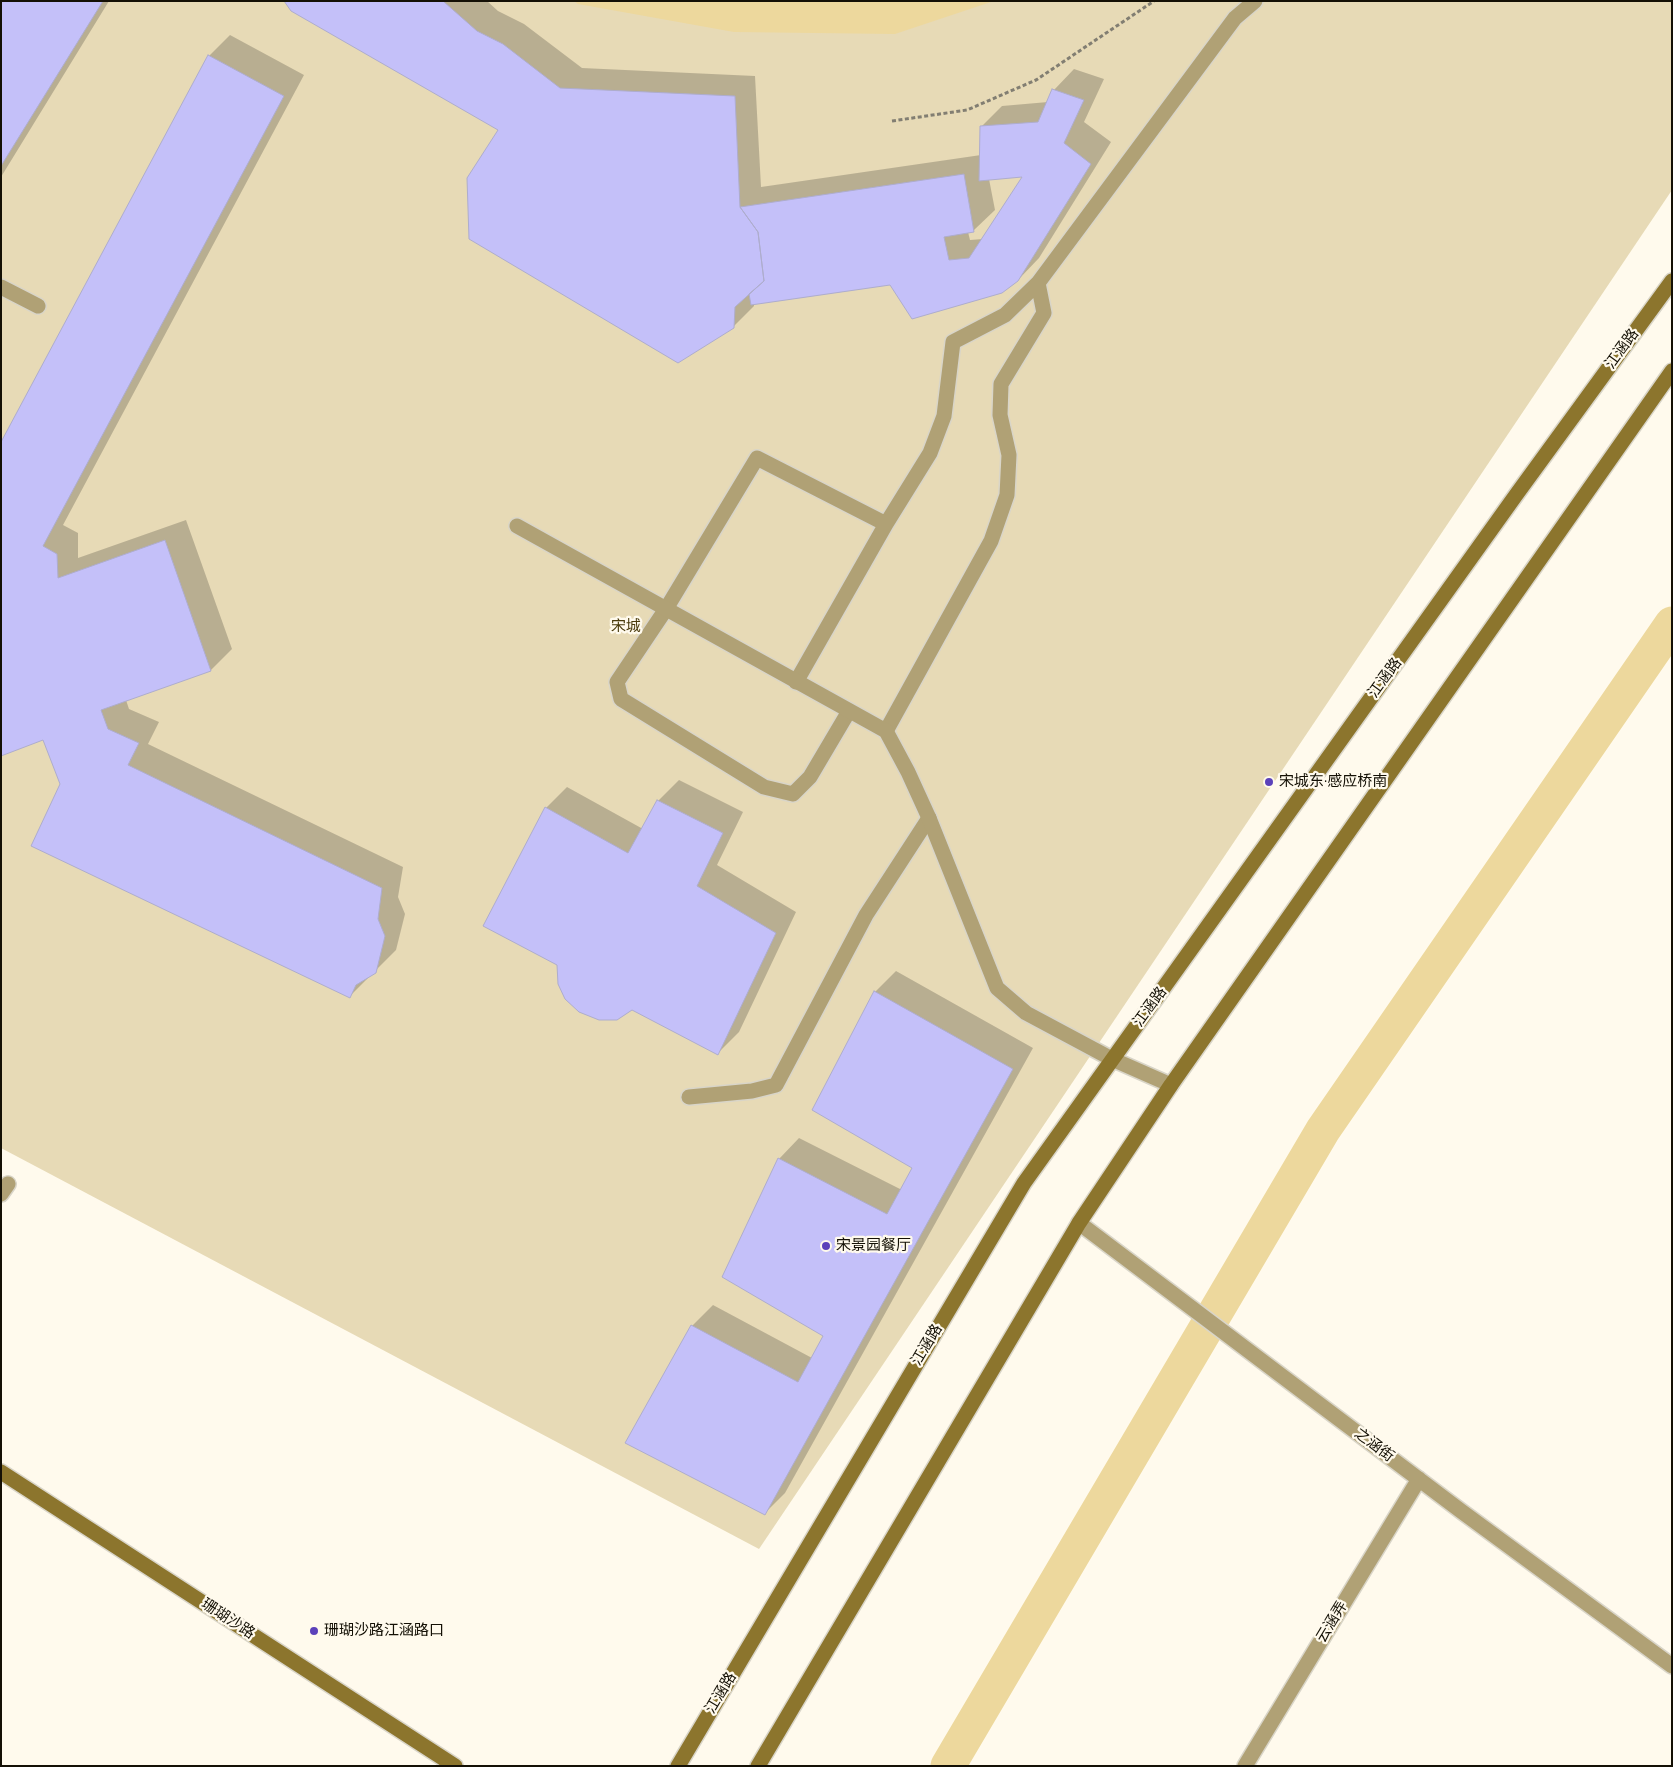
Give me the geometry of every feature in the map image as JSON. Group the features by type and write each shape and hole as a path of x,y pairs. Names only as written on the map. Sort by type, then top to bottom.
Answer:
{"main road":[{"name":"江涵路","path":"678,1766 1024,1183 1672,281"},
{"path":"758,1766 1079,1223 1171,1085 1672,371"},
{"name":"珊瑚沙路","path":"1,1472 455,1766"}],"street":[{"path":"796,682 886,524 930,453 944,416 952,342 1005,315 1038,283 1235,18 1255,1"},
{"path":"886,731 991,541 1006,495 1008,455 1000,415 1001,384 1044,313 1038,283"},
{"path":"1,287 38,306"},
{"path":"849,711 810,777 792,794 764,787 621,699 617,682 666,609 756,458 886,524"},
{"path":"517,526 886,731 908,772 929,818 997,988 1026,1013 1112,1059 1171,1085"},
{"path":"689,1097 752,1091 776,1085 866,914 929,818"},
{"name":"之涵街","path":"1079,1223 1419,1479 1672,1666"},
{"name":"云涵弄","path":"1245,1766 1419,1479"}],"path":[{"path":"892,121 967,110 1036,80 1154,1"}],"green space":[{"name":"宋城","path":"1,1 1672,1 1672,190 759,1549 1,1148"}],"shaded area":[{"path":"574,1 994,1 895,34 734,32 578,4"}],"building":[{"path":"1,1 103,1 1,166"},
{"path":"284,1 443,1 477,31 503,44 560,88 735,96 740,207 758,232 764,281 735,307 734,328 678,363 469,239 467,178 498,130 291,11"},
{"path":"208,55 284,96 43,546 57,554 58,578 165,540 211,671 101,710 108,729 139,743 128,765 382,888 378,919 385,936 376,973 356,985 350,998 31,846 60,784 43,740 1,756 1,442"},
{"path":"1052,89 1084,100 1064,143 1091,164 1018,281 1002,293 912,319 890,285 751,305 749,294 764,281 758,232 740,207 964,174 974,232 944,237 949,260 969,258 1022,177 979,181 980,126 1038,122"},
{"path":"657,800 723,833 697,886 776,933 718,1055 632,1010 617,1020 599,1020 579,1012 565,999 558,984 557,965 483,926 545,807 628,853"},
{"name":"宋景园餐厅","path":"874,991 1013,1069 765,1515 625,1443 691,1325 798,1382 823,1336 722,1277 778,1158 887,1214 912,1168 812,1110"}],"waterway":[{"path":"948,1766 1323,1130 1672,624"}],"place":[{"name":"宋城东·感应桥南","path":"1269,782"},
{"name":"宋景园餐厅","path":"826,1246"},
{"name":"珊瑚沙路江涵路口","path":"314,1631"}]}
